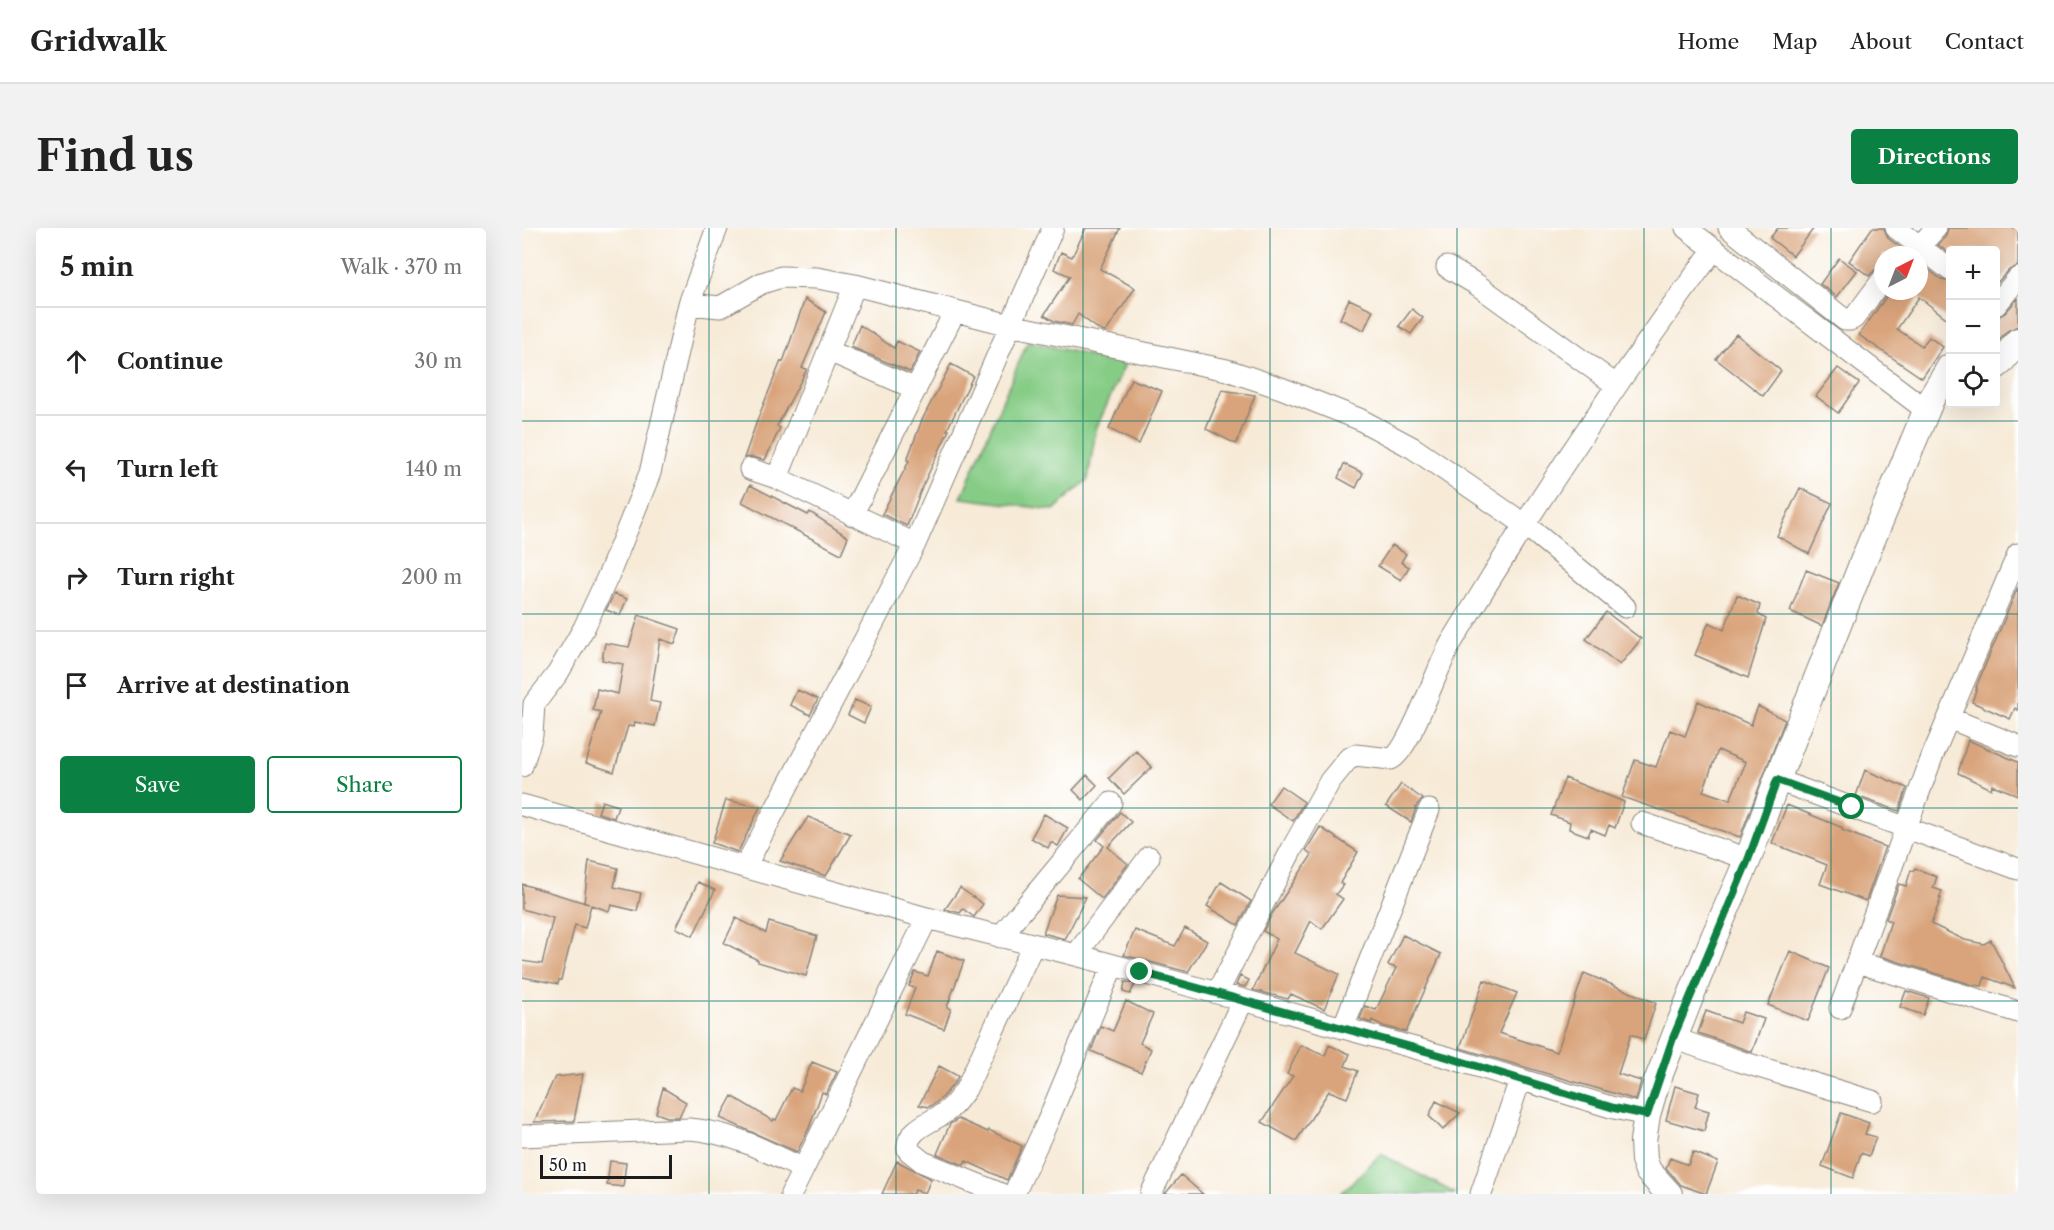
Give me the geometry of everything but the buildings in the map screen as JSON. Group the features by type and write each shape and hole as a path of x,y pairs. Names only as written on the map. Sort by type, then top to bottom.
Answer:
{"street":[{"path":"522,766 532,735 534,704 558,673 584,628 651,473 689,304 717,228"},
{"path":"745,867 915,544 1053,228"},
{"path":"1686,228 1926,410"},
{"path":"1729,228 1845,320 1854,318 1874,291"},
{"path":"1907,242 1936,228"},
{"path":"1907,242 1946,267"},
{"path":"1217,993 1330,781 1348,759 1355,755 1391,759 1400,753 1411,736 1438,668 1449,647 1524,524 1616,385 1714,249"},
{"path":"1448,267 1476,284 1616,385"},
{"path":"689,304 720,307 762,282 781,277 817,278 855,285 1010,325 1227,370 1359,419 1413,448 1524,524 1625,607"},
{"path":"1999,300 2018,278"},
{"path":"777,478 855,285"},
{"path":"852,515 955,311"},
{"path":"2000,363 2018,342"},
{"path":"829,351 916,389"},
{"path":"1669,1194 1648,1171 1644,1160 1643,1142 1647,1115 1673,1038 1748,860 1860,570 1926,410 1946,373"},
{"path":"750,469 777,478 915,544"},
{"path":"1840,1008 1948,718 2018,554"},
{"path":"1948,718 2018,746"},
{"path":"1777,780 2018,869"},
{"path":"1000,937 1111,803"},
{"path":"522,805 927,918 1113,964 1647,1115"},
{"path":"1343,1028 1429,810"},
{"path":"1642,823 1748,860"},
{"path":"1076,955 1149,857"},
{"path":"791,1194 927,918"},
{"path":"1001,1194 923,1162 908,1150 908,1142 914,1132 949,1109 966,1089 1033,945"},
{"path":"1857,962 2018,1012"},
{"path":"1014,1194 1047,1123 1113,964"},
{"path":"1151,1194 1243,1000"},
{"path":"1673,1038 1872,1101"},
{"path":"1481,1194 1520,1080"},
{"path":"522,1136 708,1130 743,1141 803,1169"}],"green space":[{"path":"1028,341 1125,364 1096,429 1088,479 1054,510 961,498"},
{"path":"1381,1154 1456,1194 1340,1194"}],"route":[{"path":"1140,972 1447,1057 1614,1108 1647,1115 1673,1038 1748,860 1777,780 1852,807"}]}
